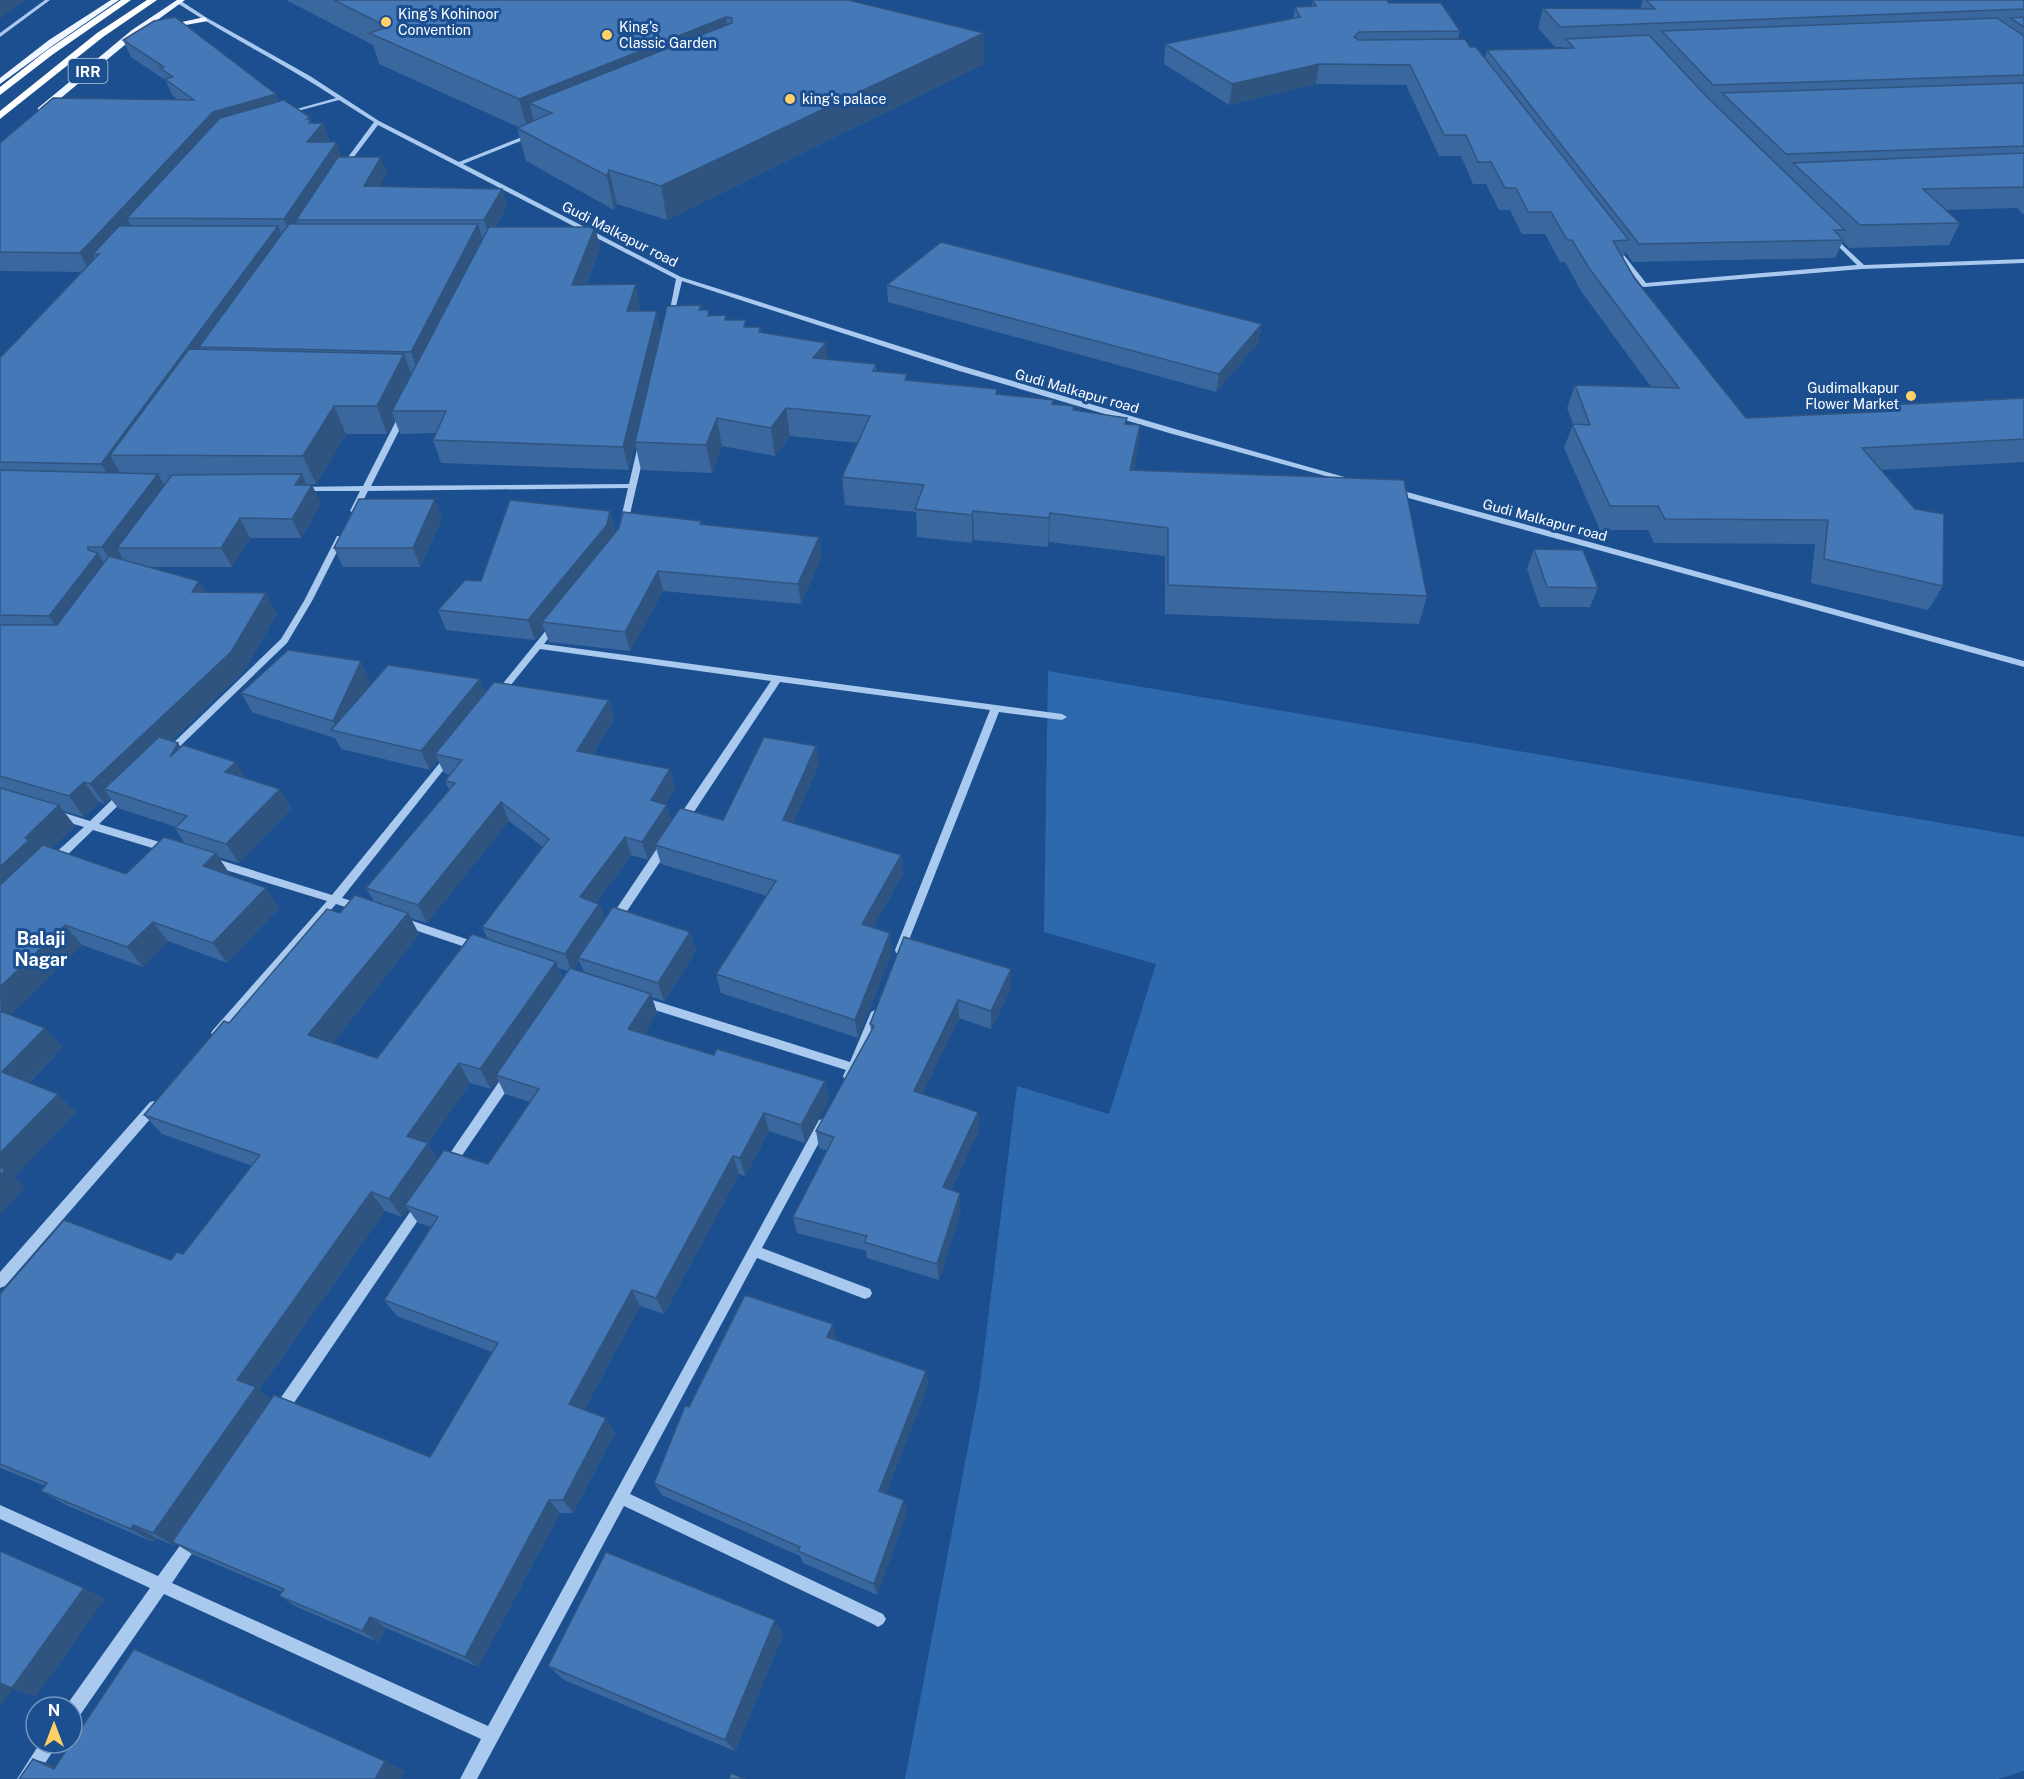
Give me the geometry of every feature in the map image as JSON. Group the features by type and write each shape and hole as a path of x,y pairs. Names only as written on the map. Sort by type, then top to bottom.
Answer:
{"highway":[{"path":"0,92 49,53 127,0"},
{"path":"0,116 92,41 153,0"}],"main road":[{"name":"IRR","path":"0,82 52,42 116,0"},
{"name":"IRR","path":"36,115 135,32 181,1"},
{"path":"135,32 205,19"}],"street":[{"path":"0,35 48,0"},
{"name":"Gudi Malkapur road","path":"181,1 205,19 308,77 377,122 679,278 959,368 1172,431 1362,483"},
{"path":"277,117 340,98"},
{"path":"336,178 377,122"},
{"path":"459,164 536,133"},
{"path":"1830,235 1862,267"},
{"path":"1609,239 1644,285 1862,267 2024,261"},
{"path":"587,242 609,242"},
{"path":"667,334 679,278"},
{"path":"350,519 406,408"},
{"path":"621,536 643,439"},
{"path":"295,489 633,486"},
{"name":"Gudi Malkapur road","path":"1385,489 2024,664"},
{"path":"159,761 284,641 308,601 344,529"},
{"path":"495,700 560,619"},
{"path":"538,646 1062,717"},
{"path":"607,932 777,679"},
{"path":"897,958 996,708"},
{"path":"210,1041 335,899 458,745"},
{"path":"50,865 133,785"},
{"path":"46,811 180,852"},
{"path":"202,859 335,899 488,951"},
{"path":"631,998 854,1068"},
{"path":"843,1088 854,1068 880,1002"},
{"path":"441,1176 515,1068"},
{"path":"0,1282 164,1095"},
{"path":"468,1779 831,1108"},
{"path":"274,1420 428,1195"},
{"path":"754,1251 866,1293"},
{"path":"621,1497 878,1619"},
{"path":"0,1512 491,1736"},
{"path":"84,1695 201,1528"},
{"path":"25,1779 42,1755"}],"shaded area":[{"path":"1048,671 2024,837 2024,1771 1998,1779 905,1779 980,1384 1017,1086 1109,1114 1156,964 1044,932"}],"building":[{"path":"334,0 848,0 984,33 661,186 609,170 607,176 517,128 552,113 529,103 732,23 732,18 726,17 519,99 369,33 388,27"},
{"path":"1313,0 1441,3 1460,31 1359,32 1354,37 1359,40 1465,39 1470,47 1476,47 1629,240 1613,241 1635,279 1746,418 1893,411 1888,405 2024,398 2024,439 1862,448 1915,509 1944,514 1943,586 1824,559 1828,520 1665,519 1658,506 1610,506 1572,424 1590,425 1575,385 1679,388 1589,268 1572,240 1567,240 1551,212 1528,212 1516,188 1505,188 1491,162 1478,162 1466,135 1444,135 1410,65 1319,64 1232,84 1165,44 1300,17 1295,7 1316,6"},
{"path":"1646,0 2024,0 2024,9 1560,27 1543,8 1655,9"},
{"path":"175,17 276,94 213,112 80,253 0,252 0,143 53,98 194,100 165,79 173,77 160,68 164,67 123,40 154,21"},
{"path":"2024,17 2024,27 2010,18"},
{"path":"1997,18 2024,36 2024,75 1713,85 1662,31"},
{"path":"1649,35 1706,96 1845,230 1834,230 1843,240 1639,244 1487,50 1574,48 1566,39"},
{"path":"2024,83 2024,146 1786,154 1722,93"},
{"path":"284,100 310,117 307,119 311,119 309,123 323,123 307,142 337,142 284,219 127,218 220,118"},
{"path":"2024,153 2024,187 1923,189 1960,223 1860,225 1793,163"},
{"path":"338,157 381,157 364,186 502,189 484,220 296,220"},
{"path":"289,224 478,224 411,352 199,347"},
{"path":"119,226 278,226 101,464 0,462 0,358 99,254 93,254"},
{"path":"489,227 595,227 572,285 636,284 627,311 657,311 623,447 433,440 446,411 392,411"},
{"path":"941,242 1262,324 1219,374 887,285"},
{"path":"701,305 699,310 709,310 708,316 726,315 725,320 746,320 744,327 760,327 759,332 826,343 813,358 876,364 873,371 907,374 905,380 997,389 996,394 1054,400 1052,404 1074,406 1073,410 1127,418 1125,424 1140,425 1130,470 1404,480 1427,596 1168,585 1168,528 1050,513 1049,518 973,511 972,515 915,509 924,485 842,477 870,416 786,408 771,428 717,418 706,445 635,442 667,306"},
{"path":"189,349 404,354 377,406 334,406 303,456 110,455"},
{"path":"0,470 158,474 102,547 88,547 88,550 98,553 49,616 0,615"},
{"path":"302,474 295,485 312,485 292,519 240,518 221,548 117,548 172,475"},
{"path":"359,499 435,499 413,548 334,548"},
{"path":"510,500 610,511 607,525 528,620 438,610 465,580 481,581"},
{"path":"623,512 701,521 700,524 819,537 798,584 658,571 625,632 542,622 619,528"},
{"path":"1534,549 1583,550 1598,588 1547,587"},
{"path":"109,556 199,581 192,592 266,593 231,652 90,784 84,782 69,796 0,776 0,625 57,625"},
{"path":"288,650 361,661 333,721 241,693"},
{"path":"388,665 480,679 421,751 331,730"},
{"path":"494,682 609,700 577,751 670,769 651,800 667,805 642,842 625,837 580,897 599,904 565,954 482,927 549,839 501,802 418,905 366,888 455,783 445,781 462,760 435,754"},
{"path":"159,737 178,743 170,757 183,745 236,762 225,772 280,789 226,844 175,828 187,816 104,789"},
{"path":"764,737 816,746 783,820 901,855 862,924 890,933 855,1020 716,974 776,881 655,845 680,808 723,820"},
{"path":"0,788 59,805 25,838 29,840 0,867"},
{"path":"164,837 216,853 203,866 266,888 213,943 153,922 127,947 65,925 0,987 0,885 43,845 126,874"},
{"path":"355,895 408,913 308,1035 377,1058 472,934 556,962 480,1069 459,1063 407,1136 428,1143 389,1199 371,1192 237,1380 256,1387 153,1533 133,1525 131,1529 41,1491 47,1483 0,1464 0,1294 64,1220 171,1260 177,1252 183,1254 260,1155 144,1115 224,1021 229,1023 327,909 340,913"},
{"path":"613,907 690,932 658,983 578,958"},
{"path":"904,937 1011,969 991,1011 958,1000 914,1091 978,1112 943,1187 960,1193 937,1264 864,1242 867,1236 793,1217 834,1137 816,1131 874,1026 870,1024"},
{"path":"570,968 651,994 628,1029 714,1055 717,1049 825,1081 801,1125 764,1113 740,1158 733,1156 656,1298 632,1290 569,1404 606,1418 563,1500 549,1500 465,1657 370,1617 362,1631 279,1596 284,1589 172,1542 274,1395 430,1457 498,1343 384,1300 438,1217 405,1205 444,1150 488,1164 539,1089 496,1075"},
{"path":"0,1011 45,1028 2,1072 58,1094 0,1153"},
{"path":"745,1295 833,1324 827,1337 926,1371 879,1491 904,1500 874,1584 798,1551 800,1547 654,1483 685,1406 689,1407"},
{"path":"0,1551 84,1588 12,1688 0,1683"},
{"path":"606,1552 775,1620 725,1740 548,1666"},
{"path":"134,1649 385,1761 375,1779 19,1779 33,1759 54,1769 63,1755 84,1755 84,1724"},
{"path":"731,1773 745,1779 729,1779"}],"place":[{"name":"King's Kohinoor Convention","path":"386,22"},
{"name":"King's Classic Garden","path":"607,35"},
{"name":"king's palace","path":"790,99"},
{"name":"Gudimalkapur Flower Market","path":"1911,396"}],"district":[{"name":"Balaji Nagar","path":"41,948"}]}
